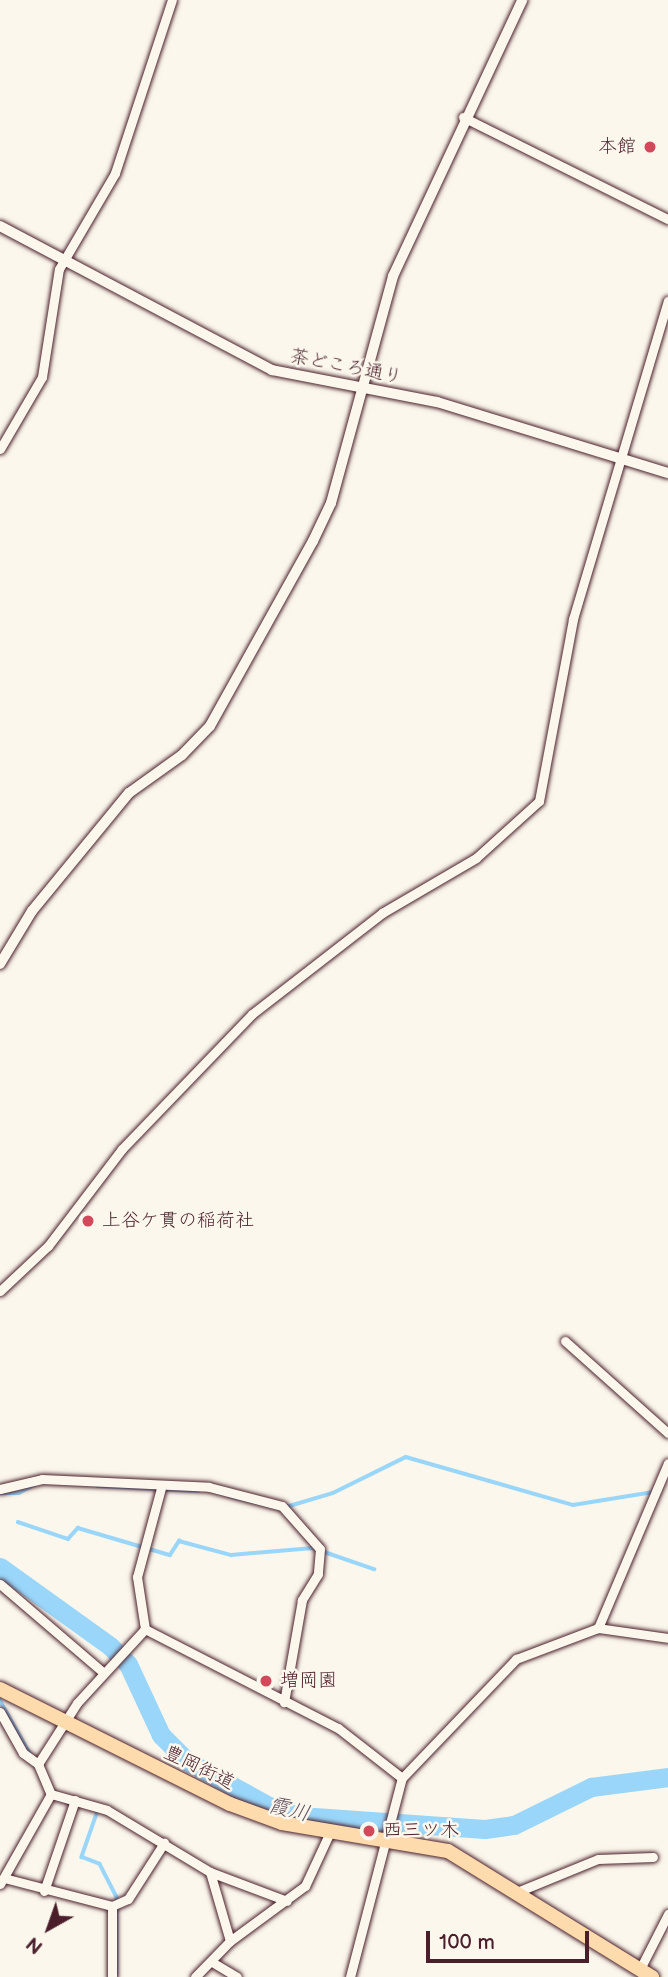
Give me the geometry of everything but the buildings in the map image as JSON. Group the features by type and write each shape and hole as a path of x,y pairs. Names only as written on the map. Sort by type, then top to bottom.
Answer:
{"main road":[{"name":"豊岡街道","path":"0,1689 63,1723 230,1804 330,1832 383,1834 448,1851 646,1973"}],"street":[{"path":"0,449 42,377 63,260 115,173 172,0"},
{"path":"0,964 32,911 129,793 182,755 216,716 323,521 393,276 463,117 522,0"},
{"path":"463,117 668,219"},
{"name":"茶どころ通り","path":"0,226 272,370 449,405 668,473"},
{"path":"0,1291 48,1246 122,1149 252,1014 382,913 476,858 539,801 573,619 668,301"},
{"path":"565,1341 668,1433"},
{"path":"598,1628 664,1488 668,1463"},
{"path":"0,1489 42,1479 161,1488 209,1487 282,1506 320,1549 318,1574 302,1600 284,1702"},
{"path":"38,1764 63,1723 145,1629 137,1577 161,1488"},
{"path":"0,1584 104,1673"},
{"path":"350,1977 383,1834 402,1778 516,1659 598,1628 668,1639"},
{"path":"145,1629 338,1728 402,1778"},
{"path":"0,1712 23,1753 38,1764 51,1794"},
{"path":"51,1794 107,1810 210,1872 287,1901"},
{"path":"51,1794 2,1881 112,1906 128,1899 164,1843"},
{"path":"44,1891 75,1800"},
{"path":"195,1977 230,1941 304,1886 330,1832"},
{"path":"517,1892 598,1859 653,1857"},
{"path":"210,1872 230,1941"},
{"path":"112,1906 112,1977"},
{"path":"646,1973 668,1914"},
{"path":"212,1962 237,1977"}],"waterway":[{"path":"286,1507 333,1493 406,1457 573,1505 653,1492"},
{"path":"0,1493 19,1493 34,1485"},
{"path":"97,1486 198,1491"},
{"path":"229,1496 279,1508"},
{"path":"18,1522 68,1539 78,1528 170,1555 179,1541 231,1555 313,1548 374,1569"},
{"name":"霞川","path":"0,1567 110,1646 128,1664 161,1735 187,1761 269,1806 300,1816 485,1829 514,1825 591,1787 668,1777"},
{"path":"0,1700 31,1755"},
{"path":"56,1798 74,1805"},
{"path":"98,1811 82,1857 100,1864 117,1897 117,1974"}],"place":[{"name":"本館","path":"650,147"},
{"name":"上谷ケ貫の稲荷社","path":"88,1221"},
{"name":"増岡園","path":"266,1681"},
{"name":"西三ツ木","path":"369,1831"}]}
